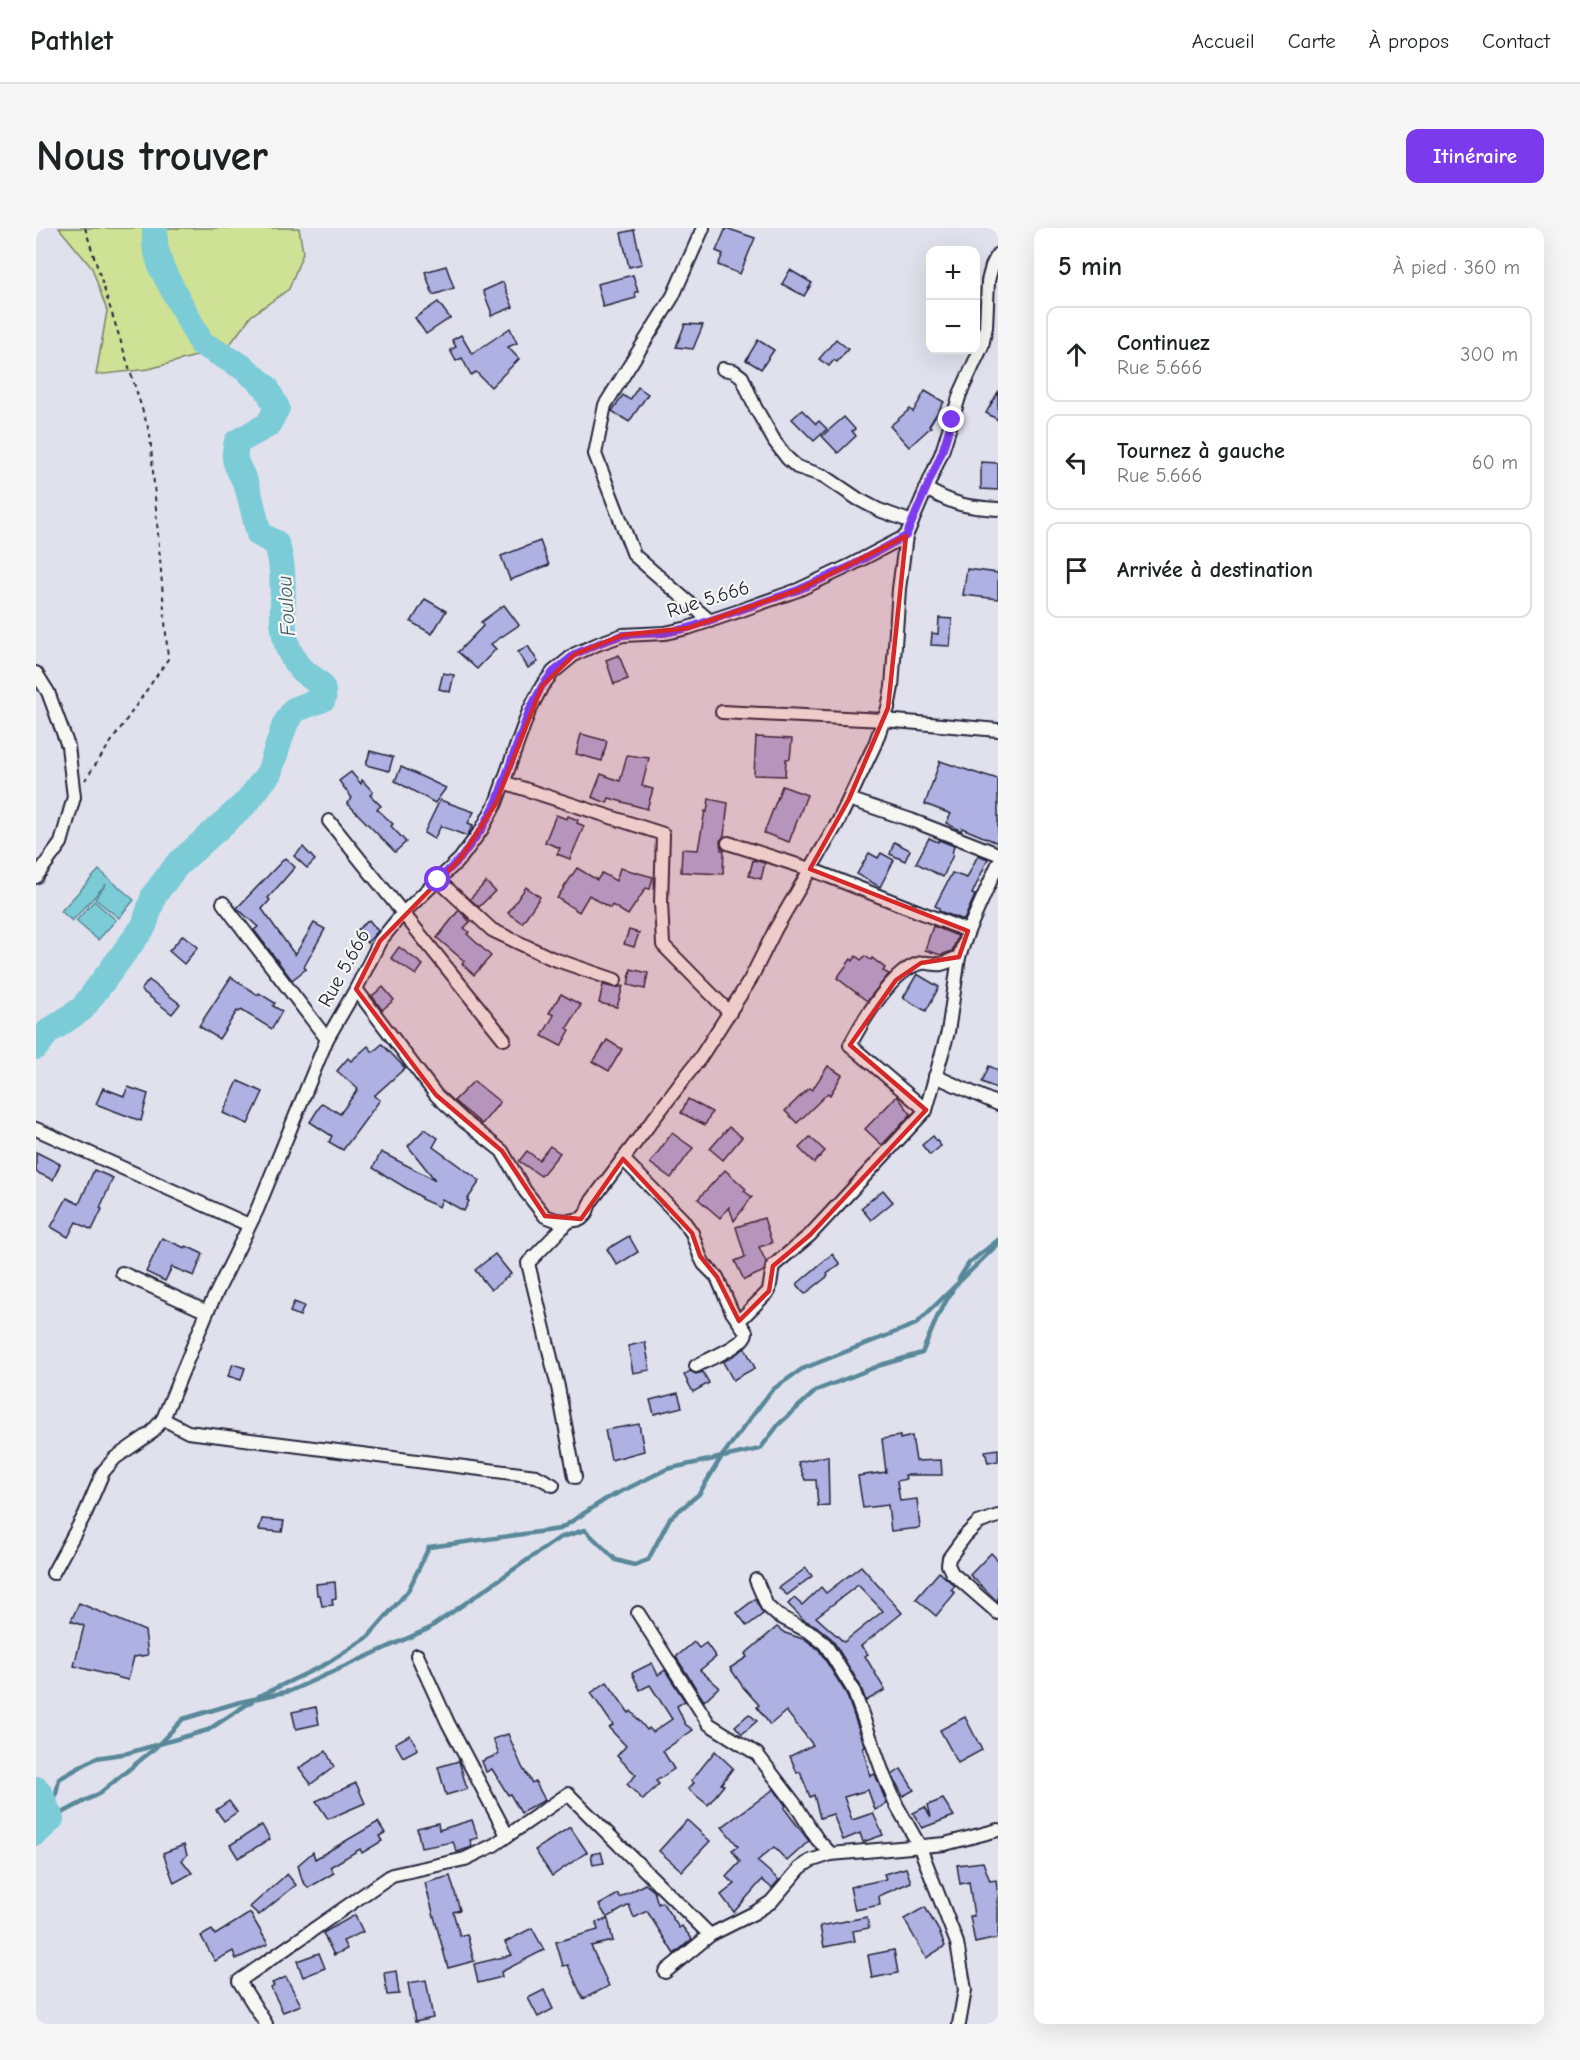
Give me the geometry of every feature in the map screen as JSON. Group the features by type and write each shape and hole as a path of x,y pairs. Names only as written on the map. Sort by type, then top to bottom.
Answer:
{"street":[{"path":"703,228 673,296 605,405 595,454 634,555 710,621"},
{"path":"356,989 436,1095 502,1151 525,1191 545,1216 569,1221 586,1214 590,1203 700,1058 750,980 776,928 849,799 884,720 892,687 899,589 906,536 942,452 960,394 982,346 986,327 988,281 998,254"},
{"path":"723,369 734,371 742,377 755,407 775,442 797,467 824,476 868,505 912,522"},
{"path":"926,489 963,506 998,509"},
{"name":"Rue 5.666","path":"53,1573 85,1514 103,1472 115,1458 151,1433 163,1419 207,1312 249,1225 327,1039 380,941 402,914 460,859 482,829 496,803 529,711 542,686 553,672 575,654 623,635 665,633 710,621 798,590 849,567 906,536"},
{"path":"36,673 48,692 68,747 74,797 61,843 36,877"},
{"path":"722,712 884,720 998,730"},
{"path":"503,782 663,834 661,902 663,945 730,1012"},
{"path":"849,799 911,820 998,855"},
{"path":"329,821 504,1039"},
{"path":"728,843 810,869 968,931"},
{"path":"739,1321 769,1291 772,1266 810,1235 926,1110 948,1032 959,957 998,864"},
{"path":"438,880 492,930 551,958 615,980"},
{"path":"223,903 327,1039"},
{"path":"926,1110 850,1045 874,1004 909,969 921,963 941,964 959,957"},
{"path":"935,1076 998,1104"},
{"path":"36,1129 249,1225"},
{"path":"623,1159 682,1219 692,1233 700,1256 717,1278 727,1302 746,1332 744,1340 696,1366"},
{"path":"569,1221 528,1263 558,1386 575,1477"},
{"path":"122,1273 207,1312"},
{"path":"163,1419 188,1432 536,1476 553,1485"},
{"path":"998,1516 978,1523 949,1558 948,1565 952,1573 998,1613"},
{"path":"756,1580 766,1606 825,1644 853,1689 884,1776 897,1806 919,1845 957,1943 965,1990 959,2024"},
{"path":"638,1613 709,1724 757,1754 831,1854"},
{"path":"417,1655 448,1723 507,1836"},
{"path":"266,2024 239,1981 392,1875 465,1859 494,1845 568,1794 710,1935"},
{"path":"665,1972 710,1935 771,1902 800,1868 810,1861 831,1854 945,1844 998,1830"}],"path":[{"path":"74,797 168,659 150,434 85,228"}],"highlighted area":[{"path":"906,536 888,708 849,799 810,869 968,931 959,957 921,963 896,980 850,1045 926,1110 810,1235 773,1266 769,1291 739,1321 717,1277 700,1256 692,1233 623,1159 581,1219 545,1216 502,1151 436,1095 356,989 380,941 460,859 496,803 542,686 575,654 623,635 688,628 798,590"}],"green space":[{"path":"59,228 299,228 303,253 289,289 251,316 228,347 149,369 96,375 107,311 92,268"}],"water":[{"path":"99,870 134,900 119,918 95,899 106,884 72,921 61,911"},
{"path":"94,901 116,920 98,940 76,921"}],"building":[{"path":"726,228 755,238 740,274 718,265 723,254 716,251"},
{"path":"634,230 642,264 629,267 621,233"},
{"path":"446,266 454,288 433,295 425,272"},
{"path":"790,270 812,283 804,296 782,284"},
{"path":"633,275 638,292 635,292 636,298 603,307 597,284"},
{"path":"503,282 513,307 491,316 483,291"},
{"path":"438,302 450,318 426,334 415,318"},
{"path":"685,324 703,325 693,349 676,347"},
{"path":"510,328 517,343 508,347 519,359 491,387 476,372 471,375 462,358 456,361 450,350 456,347 452,340 461,335 472,354"},
{"path":"836,339 848,349 837,362 834,360 829,366 819,359"},
{"path":"758,340 774,350 761,369 746,360"},
{"path":"638,387 648,394 629,422 612,411 623,395 630,400"},
{"path":"925,391 944,402 929,426 931,427 909,447 890,426 910,409 913,412"},
{"path":"998,392 998,420 986,413"},
{"path":"802,410 816,424 819,421 827,429 814,441 792,419"},
{"path":"844,417 855,429 852,431 856,436 838,453 822,436"},
{"path":"981,462 998,463 998,490 981,489"},
{"path":"540,541 549,565 510,580 501,556"},
{"path":"967,569 998,573 998,599 963,595"},
{"path":"425,599 446,611 432,634 411,622"},
{"path":"504,605 519,625 491,644 496,649 477,669 458,652 483,626 481,622"},
{"path":"939,618 952,619 950,646 931,645 932,633 938,634"},
{"path":"528,646 538,662 528,668 518,652"},
{"path":"619,655 628,679 614,684 606,660"},
{"path":"443,673 454,675 450,692 439,689"},
{"path":"581,734 607,741 602,761 576,754"},
{"path":"756,737 792,739 790,759 786,759 785,776 754,775"},
{"path":"370,751 393,757 389,771 366,765"},
{"path":"627,755 649,758 642,786 653,789 647,809 609,798 607,803 592,797 601,774 620,781"},
{"path":"940,761 998,779 998,843 962,828 961,831 946,823 951,814 925,804"},
{"path":"401,767 446,788 435,803 395,781"},
{"path":"351,772 361,784 362,780 373,792 370,795 381,806 377,809 393,824 391,826 406,842 395,852 347,803 352,798 339,781"},
{"path":"782,786 807,795 789,842 764,833"},
{"path":"709,799 728,803 724,836 720,841 721,850 724,850 723,874 681,872 682,849 698,850"},
{"path":"440,800 474,812 468,823 473,825 467,836 441,826 434,839 424,833"},
{"path":"556,815 567,819 568,816 578,820 577,823 584,826 570,859 557,854 560,848 545,842"},
{"path":"929,838 954,846 953,855 943,877 916,863"},
{"path":"894,842 910,850 905,861 890,854"},
{"path":"303,847 315,860 307,868 294,856"},
{"path":"869,853 878,858 881,853 894,860 880,887 857,874"},
{"path":"978,855 988,859 972,894 975,895 964,920 939,911 939,908 935,906 952,873 967,878"},
{"path":"285,858 295,867 268,898 270,900 262,909 295,955 314,923 325,929 304,967 306,969 292,980 254,930 258,927 237,908"},
{"path":"753,860 765,863 761,879 749,876"},
{"path":"577,868 597,880 602,873 616,881 620,868 653,877 650,889 646,888 628,915 612,905 610,908 589,895 579,912 557,898"},
{"path":"486,882 495,891 479,907 470,899"},
{"path":"526,887 540,897 522,923 508,913"},
{"path":"459,910 470,922 464,928 469,932 467,934 491,956 474,975 462,964 464,961 437,938"},
{"path":"369,920 378,931 367,943 357,930"},
{"path":"933,926 958,936 952,951 941,955 925,950"},
{"path":"629,930 639,933 634,947 624,944"},
{"path":"183,935 198,947 184,964 169,951"},
{"path":"399,947 423,965 416,975 391,958"},
{"path":"856,956 861,960 865,956 871,960 872,958 885,968 883,971 889,974 867,1001 837,978 851,959 853,961"},
{"path":"631,969 648,973 645,989 628,985"},
{"path":"917,974 939,987 926,1011 903,998"},
{"path":"231,977 275,1003 273,1006 282,1011 272,1029 241,1010 237,1011 219,1039 199,1026"},
{"path":"149,980 180,1004 172,1014 141,990"},
{"path":"603,985 616,988 623,986 617,1007 599,1003"},
{"path":"383,987 394,1000 382,1010 372,996"},
{"path":"561,994 581,1005 567,1028 570,1030 561,1046 542,1036 554,1015 549,1013"},
{"path":"607,1040 622,1049 609,1071 593,1062"},
{"path":"382,1044 405,1068 374,1096 380,1100 343,1150 329,1142 332,1136 310,1122 322,1103 340,1114 358,1089 337,1071 348,1058 351,1061 368,1046 373,1052"},
{"path":"828,1066 842,1075 830,1095 828,1093 797,1123 785,1111 809,1088 812,1090"},
{"path":"989,1066 998,1070 998,1089 982,1082"},
{"path":"238,1081 263,1092 248,1124 223,1113"},
{"path":"474,1081 500,1102 482,1124 454,1101"},
{"path":"128,1087 148,1094 141,1121 96,1104 103,1088 124,1096"},
{"path":"897,1096 911,1114 882,1145 865,1129"},
{"path":"688,1099 712,1112 705,1125 681,1113"},
{"path":"729,1127 742,1137 723,1160 710,1149"},
{"path":"425,1129 438,1138 433,1147 480,1181 467,1200 469,1201 464,1211 442,1199 439,1207 421,1199 373,1168 381,1152 435,1180 408,1146"},
{"path":"672,1133 693,1148 671,1178 650,1163"},
{"path":"933,1136 941,1146 930,1155 922,1145"},
{"path":"810,1137 825,1151 814,1163 799,1148"},
{"path":"550,1146 560,1153 541,1176 519,1161 527,1151 539,1160"},
{"path":"36,1152 60,1164 53,1180 36,1172"},
{"path":"94,1170 113,1178 100,1208 102,1209 92,1230 76,1222 68,1237 51,1227 67,1198 79,1204"},
{"path":"725,1170 752,1197 734,1221 729,1207 720,1218 698,1199"},
{"path":"883,1190 893,1202 871,1220 861,1208"},
{"path":"764,1218 772,1243 759,1247 766,1262 764,1271 744,1280 735,1261 745,1257 736,1227"},
{"path":"629,1236 638,1252 617,1265 607,1249"},
{"path":"162,1238 203,1254 194,1276 172,1267 165,1281 146,1272"},
{"path":"495,1254 511,1274 491,1290 475,1270"},
{"path":"832,1254 840,1264 805,1294 797,1284"},
{"path":"294,1302 304,1306 300,1316 290,1312"},
{"path":"645,1342 650,1370 633,1373 628,1346"},
{"path":"745,1348 755,1368 733,1380 723,1362"},
{"path":"233,1364 245,1368 241,1380 228,1376"},
{"path":"690,1371 696,1374 703,1372 709,1383 693,1392 684,1375"},
{"path":"678,1393 682,1407 654,1414 650,1400"},
{"path":"639,1424 644,1451 611,1460 605,1430"},
{"path":"900,1436 900,1439 912,1436 916,1461 941,1460 942,1475 905,1475 906,1479 897,1481 900,1501 917,1499 920,1528 891,1531 888,1505 863,1508 858,1476 886,1472 882,1439"},
{"path":"998,1449 998,1461 988,1463 985,1451"},
{"path":"828,1456 829,1505 818,1506 816,1480 805,1480 798,1462"},
{"path":"262,1519 284,1521 282,1532 259,1530"},
{"path":"991,1553 998,1560 998,1602 970,1575"},
{"path":"861,1566 902,1613 861,1646 868,1654 865,1656 885,1690 866,1701 860,1685 832,1639 804,1620 788,1604 794,1598 802,1605 821,1587 826,1593","holes":["858,1585 883,1611 844,1642 816,1617"]},
{"path":"806,1568 812,1576 787,1595 779,1588"},
{"path":"939,1572 955,1586 951,1590 955,1593 936,1616 916,1599"},
{"path":"335,1582 336,1598 332,1599 333,1605 322,1606 320,1595 317,1595 316,1584"},
{"path":"755,1599 763,1614 747,1626 737,1613"},
{"path":"79,1603 145,1631 148,1655 134,1657 128,1680 74,1666 84,1626 71,1621"},
{"path":"777,1627 785,1633 806,1640 819,1650 846,1693 865,1747 863,1748 870,1776 875,1774 887,1804 875,1810 868,1790 844,1797 852,1820 873,1813 883,1835 863,1842 860,1833 843,1840 833,1814 820,1818 814,1795 810,1797 800,1772 797,1773 790,1756 813,1745 786,1711 770,1725 757,1707 759,1705 730,1668 747,1657 745,1654"},
{"path":"694,1642 699,1648 706,1643 716,1657 700,1670 719,1687 704,1701 676,1657"},
{"path":"652,1663 658,1675 665,1670 685,1701 677,1706 685,1724 693,1730 663,1751 674,1769 656,1781 659,1784 643,1800 627,1784 636,1775 617,1756 626,1746 609,1728 613,1725 591,1693 607,1682 629,1713 631,1711 647,1730 649,1728 653,1732 672,1719 650,1685 640,1690 632,1673"},
{"path":"316,1707 319,1724 296,1729 292,1712"},
{"path":"749,1714 757,1721 742,1734 735,1726"},
{"path":"965,1717 982,1750 958,1763 940,1730"},
{"path":"508,1734 522,1767 532,1783 535,1781 545,1800 521,1813 492,1769 486,1772 482,1761 499,1754 493,1739"},
{"path":"410,1735 418,1749 403,1757 395,1743"},
{"path":"326,1751 334,1767 311,1784 299,1768"},
{"path":"715,1751 733,1768 721,1784 724,1785 708,1805 688,1789 694,1783 691,1781"},
{"path":"459,1761 467,1789 446,1795 438,1767"},
{"path":"901,1769 914,1790 903,1796 892,1775"},
{"path":"356,1783 365,1803 328,1819 316,1801"},
{"path":"774,1789 786,1806 784,1808 809,1841 787,1861 774,1847 757,1861 779,1880 772,1888 762,1880 734,1912 721,1895 735,1884 726,1877 740,1862 732,1850 738,1846 722,1827"},
{"path":"943,1799 954,1816 922,1828 913,1813 925,1807 931,1817 928,1805"},
{"path":"229,1801 237,1812 224,1821 216,1810"},
{"path":"472,1820 478,1838 470,1840 472,1847 457,1852 453,1842 421,1848 417,1828 438,1823 439,1830"},
{"path":"687,1820 710,1841 682,1871 659,1851"},
{"path":"378,1822 385,1833 379,1836 382,1841 362,1853 360,1849 330,1867 334,1873 308,1888 302,1880 298,1865 313,1852 315,1859"},
{"path":"262,1825 270,1839 238,1858 230,1845"},
{"path":"570,1827 587,1852 552,1876 535,1850"},
{"path":"184,1845 187,1855 182,1860 192,1873 174,1883 163,1853"},
{"path":"601,1852 604,1863 593,1865 591,1854"},
{"path":"983,1862 990,1881 996,1880 998,1938 975,1943 970,1916 974,1916 969,1882 960,1884 957,1865"},
{"path":"906,1868 911,1882 879,1896 880,1905 855,1910 850,1887 886,1879 884,1874"},
{"path":"287,1874 296,1885 259,1915 250,1907"},
{"path":"450,1876 460,1910 453,1912 460,1936 467,1934 474,1961 448,1968 425,1883"},
{"path":"645,1884 654,1891 658,1904 662,1902 679,1928 682,1926 692,1939 674,1954 647,1911 634,1918 629,1905 607,1918 599,1905 618,1894 620,1898"},
{"path":"925,1907 945,1946 926,1958 904,1919"},
{"path":"250,1913 268,1944 236,1959 233,1951 215,1961 201,1936 212,1930 215,1935"},
{"path":"355,1915 363,1932 343,1941 347,1949 334,1955 323,1933"},
{"path":"867,1917 869,1928 853,1931 855,1941 824,1947 820,1926"},
{"path":"608,1919 613,1941 591,1946 609,1986 583,1999 568,1965 563,1966 556,1942 598,1930 596,1922"},
{"path":"532,1928 544,1950 501,1972 502,1977 478,1983 474,1964 512,1955 505,1942"},
{"path":"894,1950 898,1973 872,1978 868,1955"},
{"path":"319,1953 325,1968 303,1977 297,1961"},
{"path":"396,1971 399,1994 387,1995 384,1973"},
{"path":"286,1977 301,2005 283,2012 271,1988 274,1986 272,1983"},
{"path":"426,1980 433,2018 415,2022 408,1983"},
{"path":"544,1990 553,2009 538,2017 528,1998"}],"waterway":[{"name":"Foulou","path":"36,1047 48,1032 82,1009 144,926 154,895 177,865 247,802 269,773 285,724 294,710 323,699 322,688 316,680 298,666 288,648 283,622 283,582 280,556 276,543 259,534 247,487 237,466 235,455 237,442 268,425 277,408 266,387 244,368 201,343 161,267 155,246 155,228"},
{"path":"959,1279 969,1263 998,1240"},
{"path":"51,1819 100,1793 154,1749 183,1719 240,1702 290,1691 428,1629 559,1538 585,1530 616,1560 634,1565 648,1560 670,1518 699,1494 722,1456 772,1390 802,1369 916,1324 998,1244"},
{"path":"259,1696 326,1664 368,1637 408,1591 429,1547 560,1529 606,1499 667,1469 760,1449 779,1424 817,1390 881,1365 922,1353 939,1313 952,1291"},
{"path":"51,1819 59,1779 96,1758 128,1753 208,1730 252,1701"},
{"name":"Foulou","path":"36,1789 51,1819 36,1833"}],"route":[{"path":"438,880 460,859 482,829 496,803 529,711 542,686 553,672 575,654 623,635 665,633 688,628 798,590 849,567 906,536 942,452 952,420"}]}
